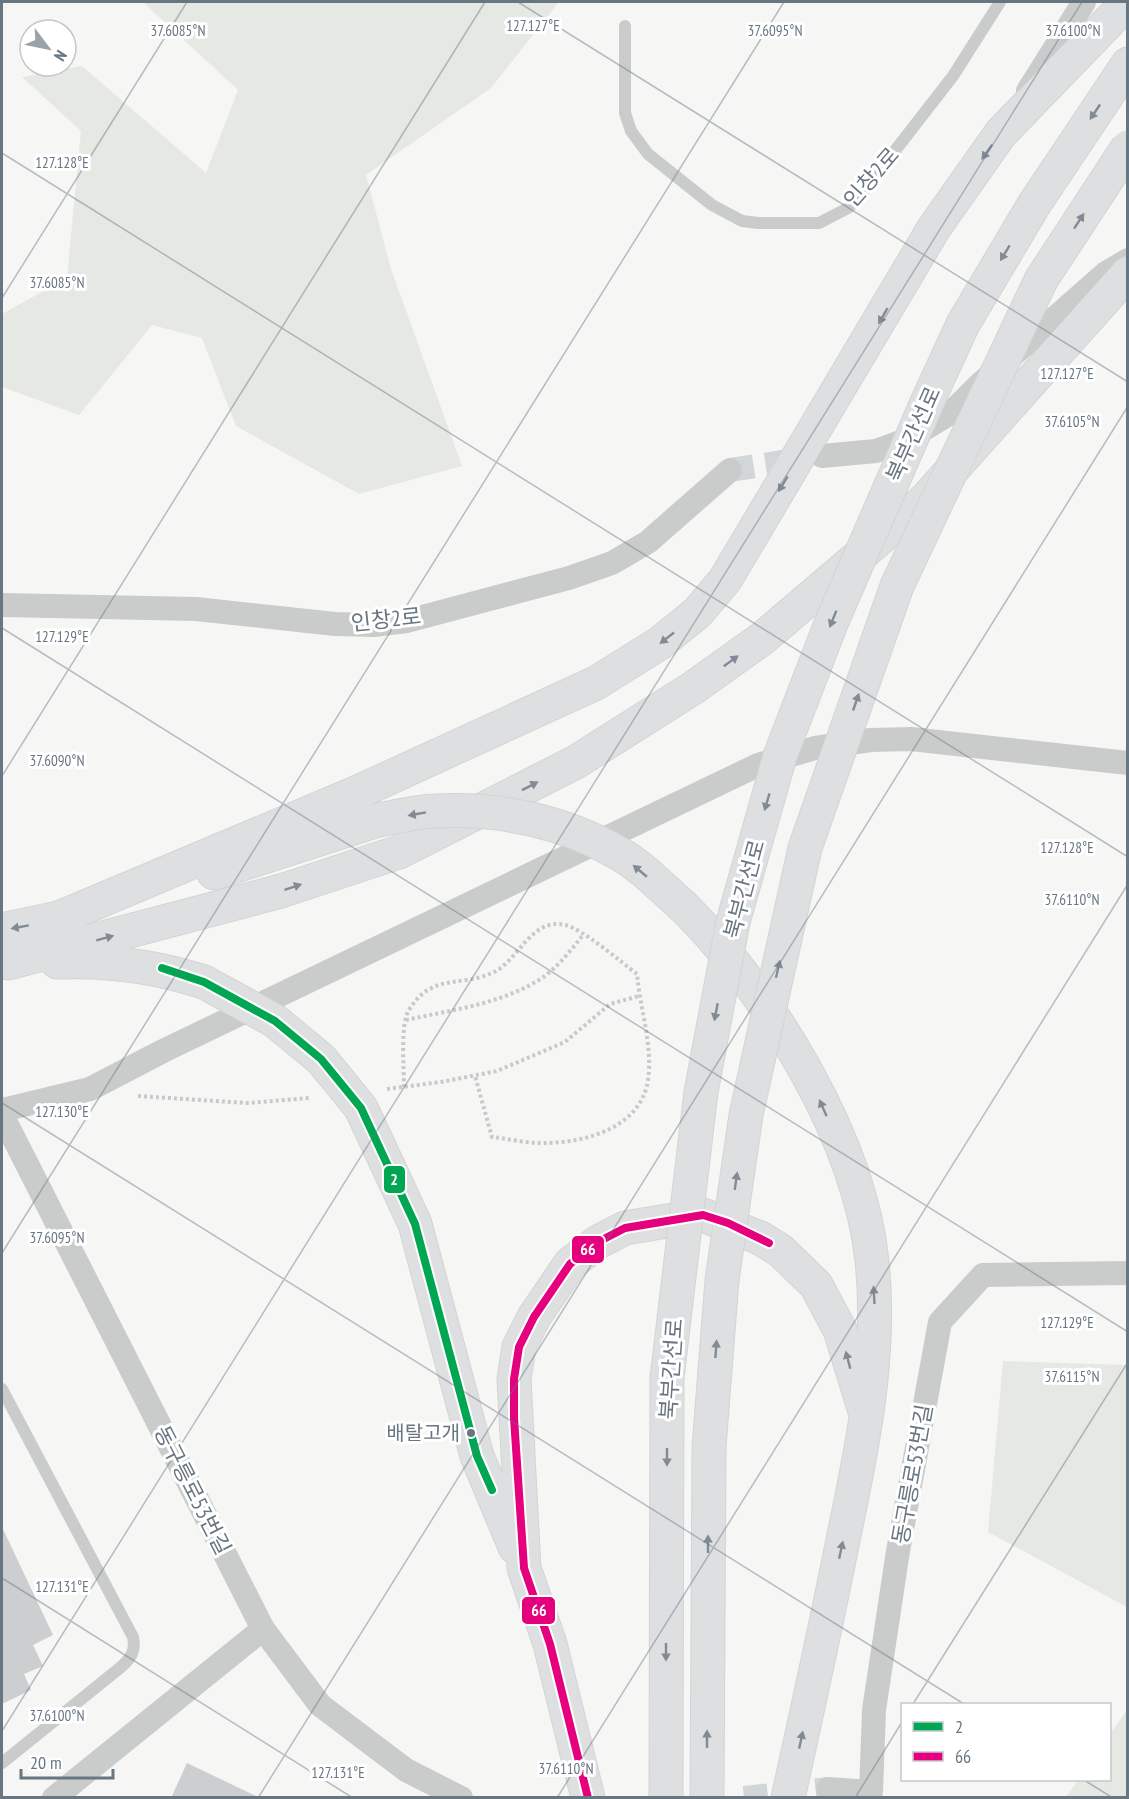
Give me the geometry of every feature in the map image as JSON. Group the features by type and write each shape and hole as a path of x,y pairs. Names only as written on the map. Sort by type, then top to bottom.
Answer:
{"highway":[{"path":"52,921 356,793 596,683 660,643 697,614 731,570 934,228 1007,126 1128,2"},
{"name":"북부간선로","path":"666,1797 667,1378 701,1092 733,922 780,756 832,621 963,324 1035,202 1128,64"},
{"name":"북부간선로","path":"707,1797 709,1447 722,1280 746,1115 805,848 897,586 1041,280 1128,147"},
{"path":"5,964 281,891 399,852 576,762 693,688 763,638 926,499 1128,273"},
{"path":"2,930 52,921 271,856 378,820 434,811 491,811 535,820 574,832 619,853 708,930 759,996 799,1054 857,1191 872,1260 875,1353 866,1415 855,1481 788,1797"},
{"path":"5,964 83,961 161,968 204,982 275,1021 321,1059 361,1108 415,1224 477,1456 524,1568 550,1644 588,1797"},
{"path":"524,1568 514,1408 514,1378 519,1347 534,1317 570,1264 598,1242 625,1227 703,1215 728,1223 781,1251 816,1285 831,1311 840,1330 866,1415"}],"street":[{"path":"1007,126 1084,2"},
{"path":"822,456 876,451 906,440 952,412 979,385 1106,273 1128,260"},
{"name":"인창2로","path":"2,605 196,609 335,624 374,625 407,621 569,578 612,563 648,542 730,470"},
{"path":"2,1110 90,1089 162,1051 758,765 815,748 911,739 1128,763"},
{"name":"동구릉로53번길","path":"2,1115 263,1629 320,1705 406,1770 461,1797"},
{"name":"동구릉로53번길","path":"828,1789 870,1795 874,1710 898,1551 940,1322 983,1275 1128,1273"},
{"path":"54,1797 263,1629"}],"lane":[{"name":"인창2로","path":"625,26 625,113 631,131 643,149 712,206 742,221 819,223 848,208 859,197 953,76 1000,2"},
{"path":"2,1389 133,1637 135,1647 121,1667 2,1763"}],"path":[{"path":"404,1087 407,1013 419,995 439,983 475,980 499,969 532,935 547,925 566,925 583,934 637,974 647,1044 648,1080 642,1100 622,1123 588,1138 546,1143 492,1137 475,1076"},
{"path":"406,1020 483,1003 515,992 543,977 565,957 583,934"},
{"path":"377,1090 497,1071 565,1042 610,1004 639,996"},
{"path":"90,1089 142,1097 247,1103 310,1098"}],"shaded area":[{"path":"143,2 559,2 491,88 366,175 391,269 462,466 359,494 236,426 202,338 152,325 79,415 2,387 2,314 67,278 81,131 23,78 78,78 78,67 82,66 206,173 238,90"},
{"path":"1003,1361 1127,1365 1127,1607 988,1532"},
{"path":"1127,1710 1127,1797 1066,1797 1077,1781 1111,1781 1111,1733"}],"building":[{"path":"2,1527 53,1635 33,1645 43,1666 24,1674 31,1690 2,1704"},
{"path":"187,1763 260,1798 171,1798"}],"tunnel":[{"path":"730,470 808,458"},
{"path":"744,1798 828,1789"}],"transit line":[{"name":"2","path":"162,968 204,982 275,1021 321,1059 361,1108 415,1224 477,1456 492,1490"},
{"name":"66","path":"588,1798 550,1644 524,1568 514,1418 514,1379 519,1347 534,1317 570,1264 598,1242 625,1228 703,1215 728,1223 769,1243"}],"place":[{"name":"배탈고개","path":"471,1433"}]}
